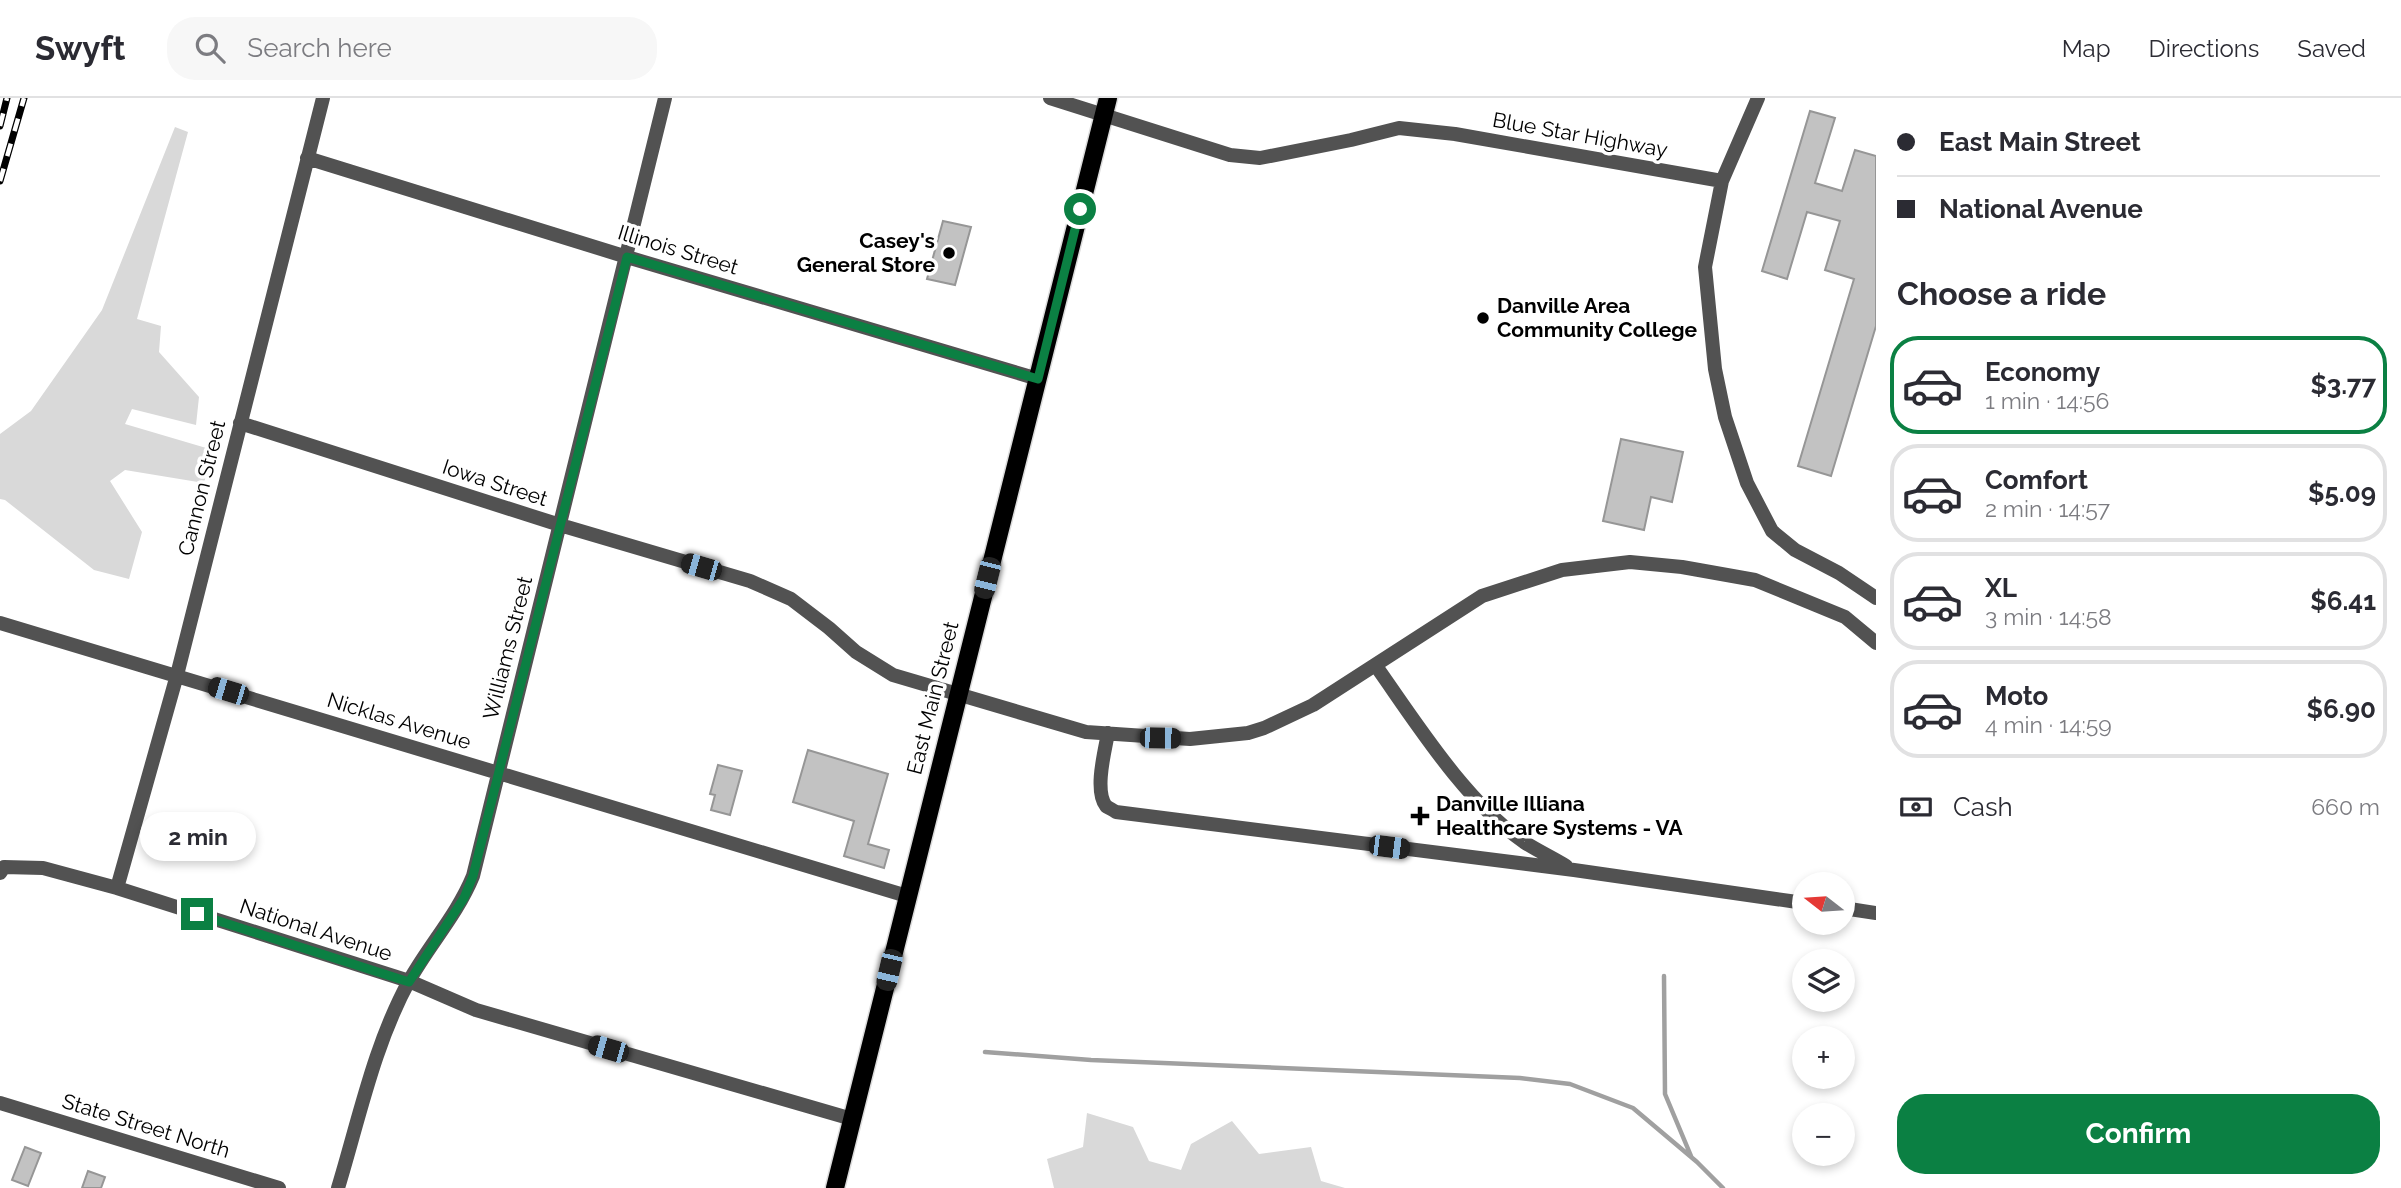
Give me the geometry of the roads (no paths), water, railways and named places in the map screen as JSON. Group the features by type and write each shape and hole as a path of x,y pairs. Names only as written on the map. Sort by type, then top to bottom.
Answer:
{"main road":[{"name":"East Main Street","path":"835,1188 1106,106"}],"street":[{"name":"Cannon Street","path":"117,888 177,676 323,98"},
{"name":"Williams Street","path":"338,1188 378,1052 409,982 464,898 473,876 665,98"},
{"name":"Blue Star Highway","path":"1050,98 1106,106 1236,156 1260,158 1399,128 1455,134 1722,181"},
{"path":"1758,98 1722,181 1705,267 1714,369 1725,416 1748,483 1772,531 1795,550 1839,573 1876,598"},
{"name":"Illinois Street","path":"307,158 627,257 1038,379"},
{"name":"Iowa Street","path":"240,423 560,525 750,581 791,598 856,652 893,675 1086,732 1190,739 1248,733 1313,705 1482,596 1562,570 1630,562 1682,567 1755,580 1845,617 1876,643"},
{"name":"Nicklas Avenue","path":"0,623 907,895"},
{"path":"1376,666 1424,735 1479,802 1523,841 1574,870"},
{"path":"1108,733 1101,765 1102,795 1106,806 1116,812 1574,870 1792,901"},
{"name":"National Avenue","path":"2,870 43,868 117,888 409,982 476,1010 852,1119"},
{"path":"1855,910 1876,913"},
{"name":"State Street North","path":"0,1104 279,1188"}],"waterway":[{"path":"1664,976 1665,1094 1691,1156"},
{"path":"985,1052 1091,1060 1520,1078 1570,1084 1633,1108 1697,1162 1723,1188"}],"railway":[{"path":"0,126 7,98"},
{"path":"0,181 24,98"}],"place":[{"name":"Casey's General Store","path":"949,253"},
{"name":"Danville Area Community College","path":"1483,318"},
{"name":"Danville Illiana Healthcare Systems - VA","path":"1420,816"}]}
